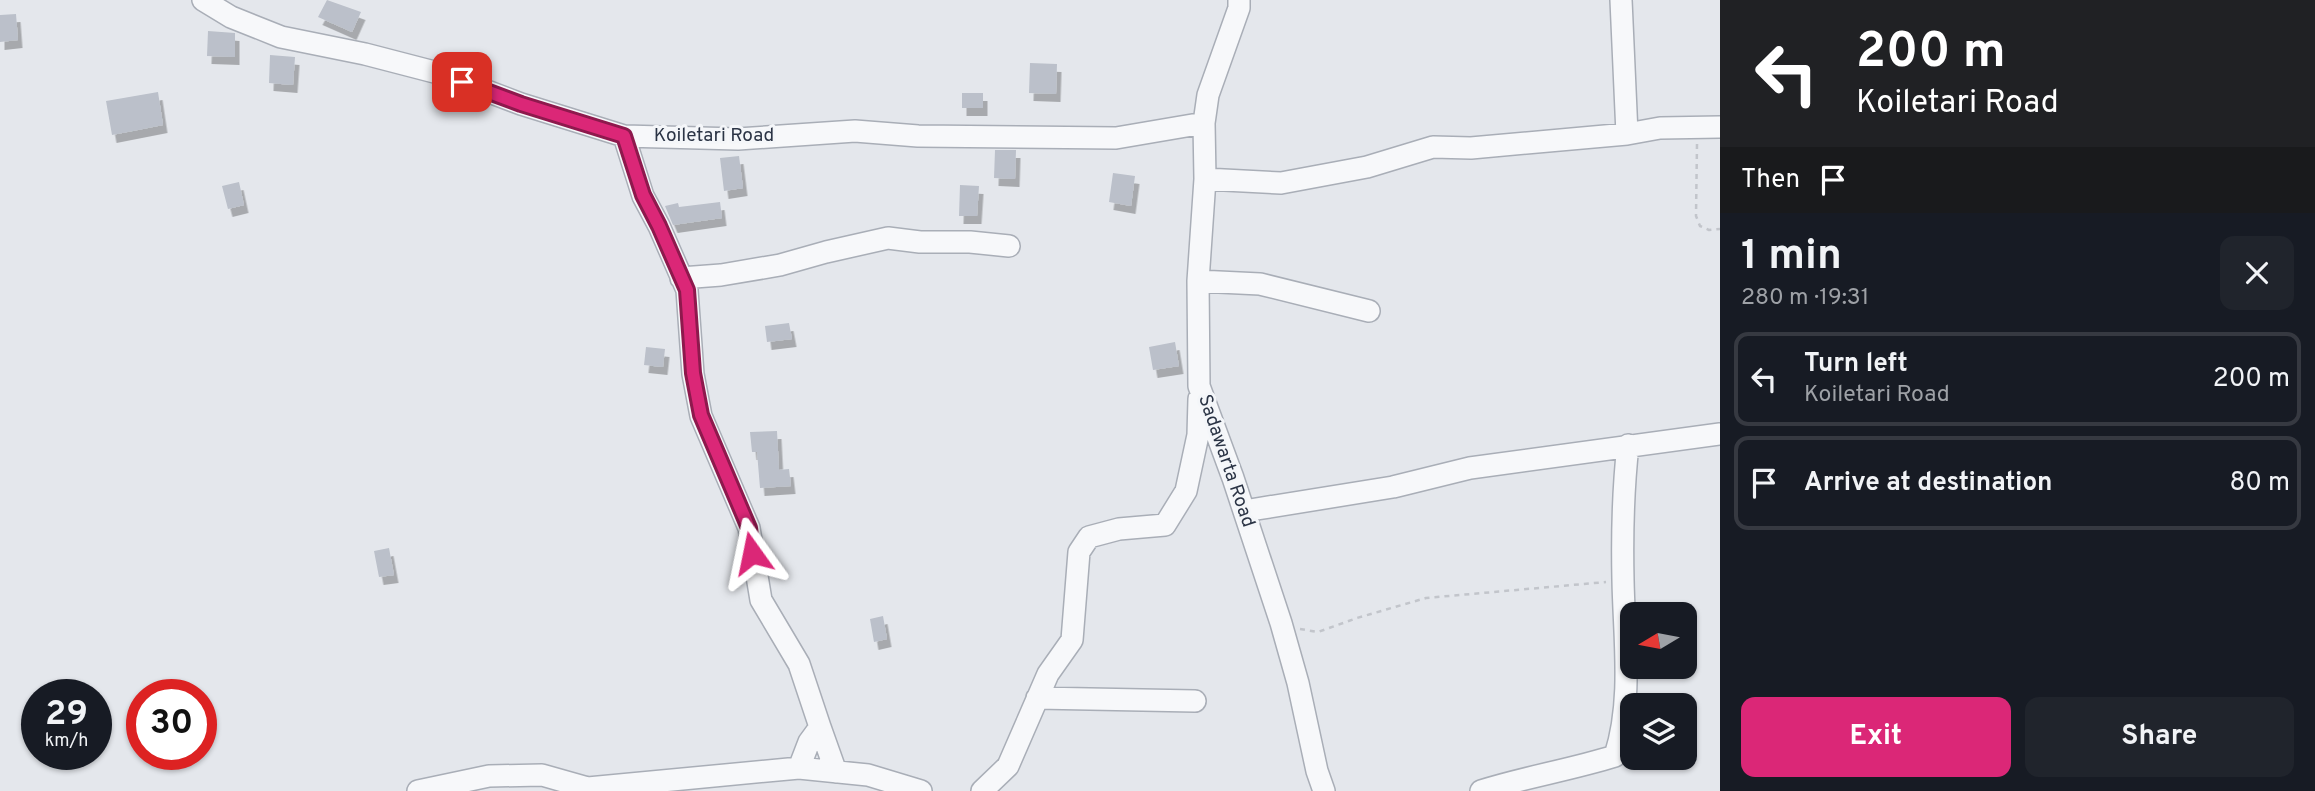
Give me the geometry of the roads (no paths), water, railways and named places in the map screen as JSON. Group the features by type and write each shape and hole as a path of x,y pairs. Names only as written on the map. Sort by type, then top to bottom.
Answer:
{"street":[{"name":"Koiletari Road","path":"203,0 231,17 281,37 365,54 442,74 521,104 624,136 738,139 855,131 918,136 1116,138 1204,123"},
{"name":"Sadawarta Road","path":"1239,0 1239,8 1208,95 1204,123 1205,179 1198,281 1199,386 1281,623 1324,791"},
{"path":"1621,0 1627,134"},
{"path":"1205,179 1280,183 1367,167 1433,147 1471,148 1627,134 1660,128 1720,127"},
{"path":"624,136 643,195 687,290 693,373 701,415 749,528 761,600 799,664 836,772"},
{"path":"681,278 721,275 780,265 888,238 1009,246"},
{"path":"1198,281 1260,284 1370,311"},
{"path":"982,791 1008,766 1048,674 1072,640 1079,552 1089,537 1119,529 1165,525 1186,491 1198,435 1199,386"},
{"path":"1244,511 1393,487 1470,468 1720,434"},
{"path":"1481,791 1615,756 1623,731 1626,654 1623,580 1624,485 1628,445"},
{"path":"1037,698 1195,701"},
{"path":"799,768 808,742 820,727"},
{"path":"418,791 489,776 542,775 588,788 799,768 868,775 921,791"}]}
